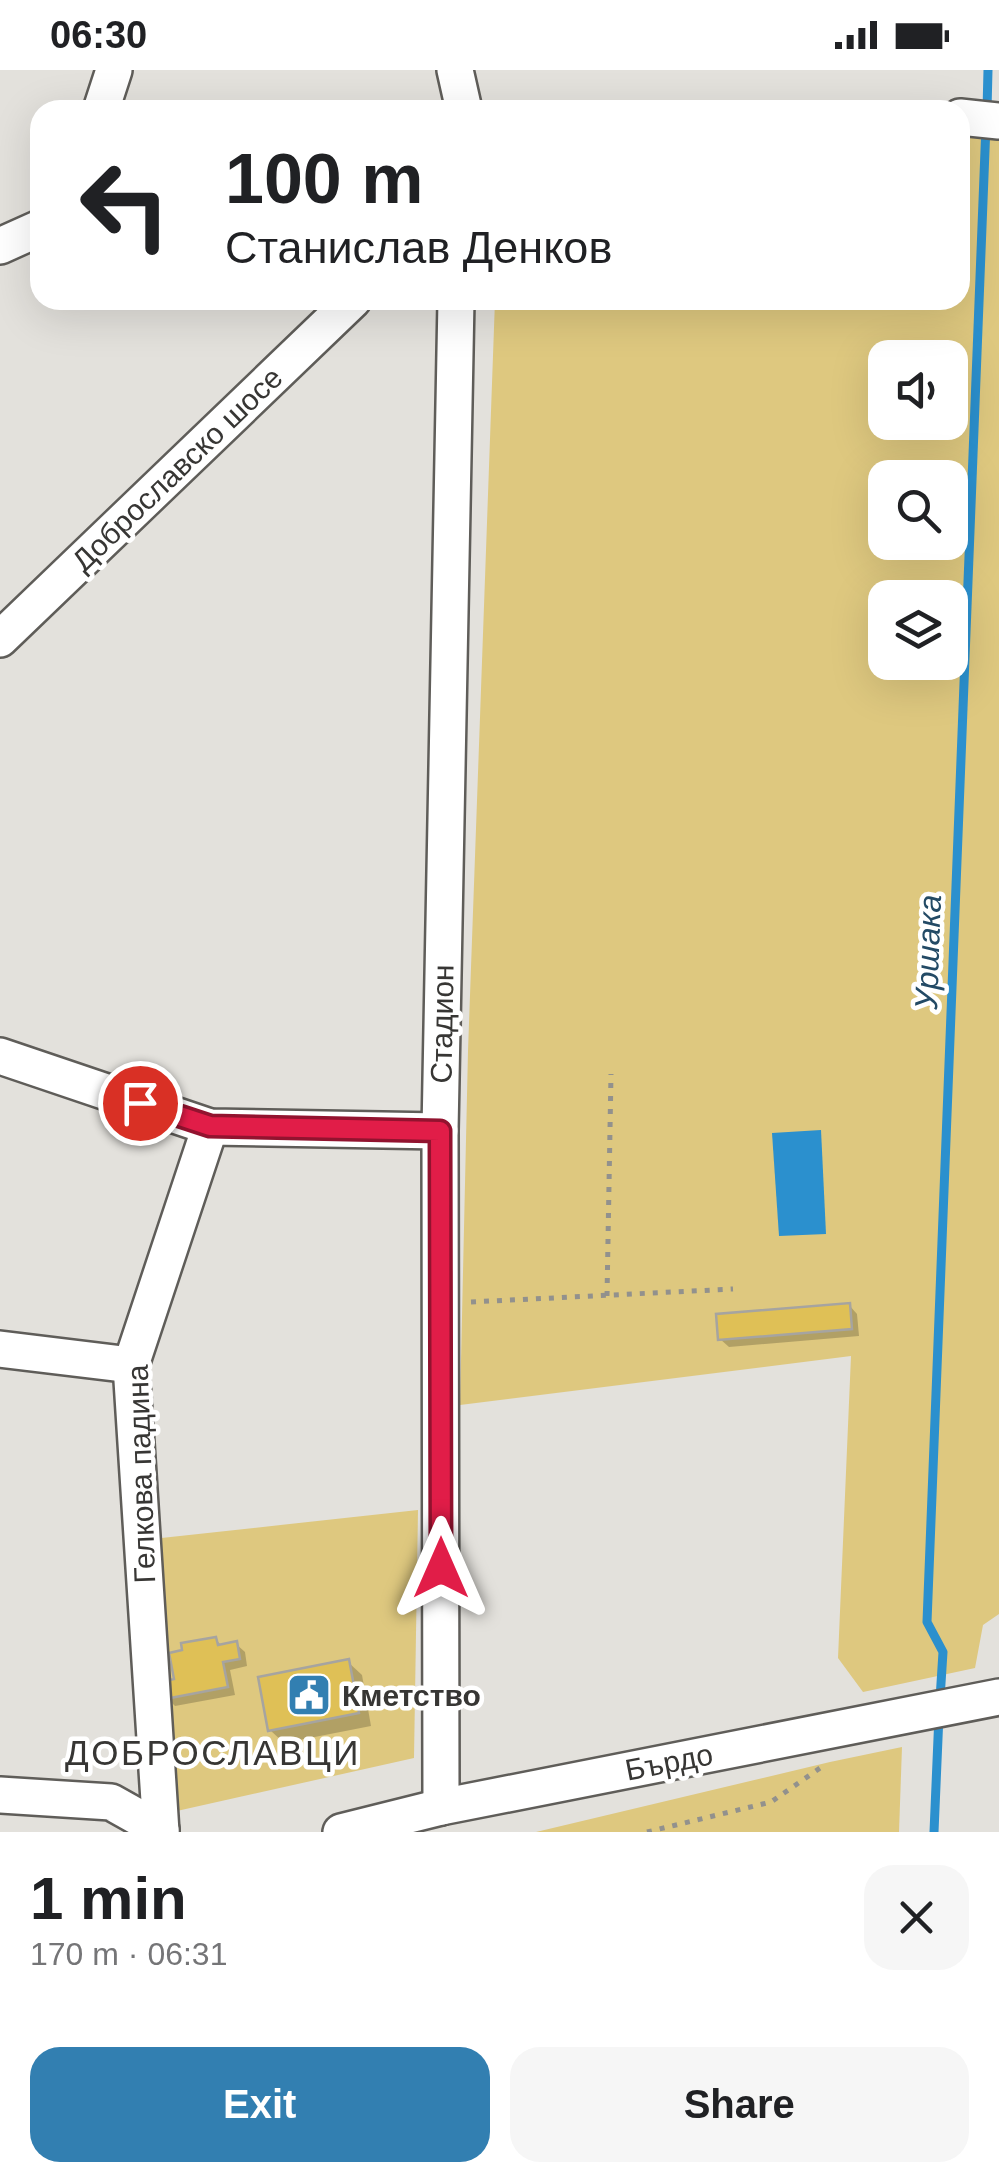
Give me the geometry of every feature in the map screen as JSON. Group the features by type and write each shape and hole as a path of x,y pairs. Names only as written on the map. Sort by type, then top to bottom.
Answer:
{"street":[{"path":"104,100 114,70"},
{"path":"456,70 462,100"},
{"path":"970,118 999,120"},
{"path":"0,246 30,232"},
{"name":"Доброславско шосе","path":"0,639 343,310"},
{"name":"Стадион","path":"442,1807 440,1131 456,310"},
{"path":"0,1056 210,1126 440,1131"},
{"name":"Гелкова падина","path":"161,1831 132,1365 210,1126"},
{"path":"0,1349 132,1365"},
{"name":"Бърдо","path":"340,1832 442,1807 992,1698"},
{"path":"0,1795 111,1802 161,1831"}],"path":[{"path":"607,1296 611,1074"},
{"path":"462,1302 733,1290"},
{"path":"647,1832 771,1802 830,1762"}],"shaded area":[{"path":"970,135 999,137 999,1614 983,1625 975,1668 863,1692 838,1658 851,1356 460,1405 468,1051 495,310 970,310"},
{"path":"418,1510 414,1758 159,1815 143,1540"},
{"path":"902,1747 899,1832 536,1832 830,1762"}],"water":[{"path":"821,1130 826,1234 779,1236 772,1133"}],"building":[{"path":"850,1303 852,1329 718,1340 716,1314"},
{"path":"216,1637 218,1645 237,1641 240,1659 223,1662 228,1687 165,1699 161,1682 174,1679 169,1653 182,1650 181,1643"},
{"name":"Кметство","path":"349,1659 359,1713 268,1731 258,1677"}],"waterway":[{"name":"Уршака","path":"987,110 988,70"},
{"name":"Уршака","path":"940,1699 943,1652 927,1622 986,125"},
{"name":"Уршака","path":"934,1832 939,1715"}],"place":[{"name":"Кметство","path":"309,1695"}],"district":[{"name":"ДОБРОСЛАВЦИ","path":"213,1752"}],"route":[{"path":"140,1103 210,1126 440,1131 441,1568"}]}
